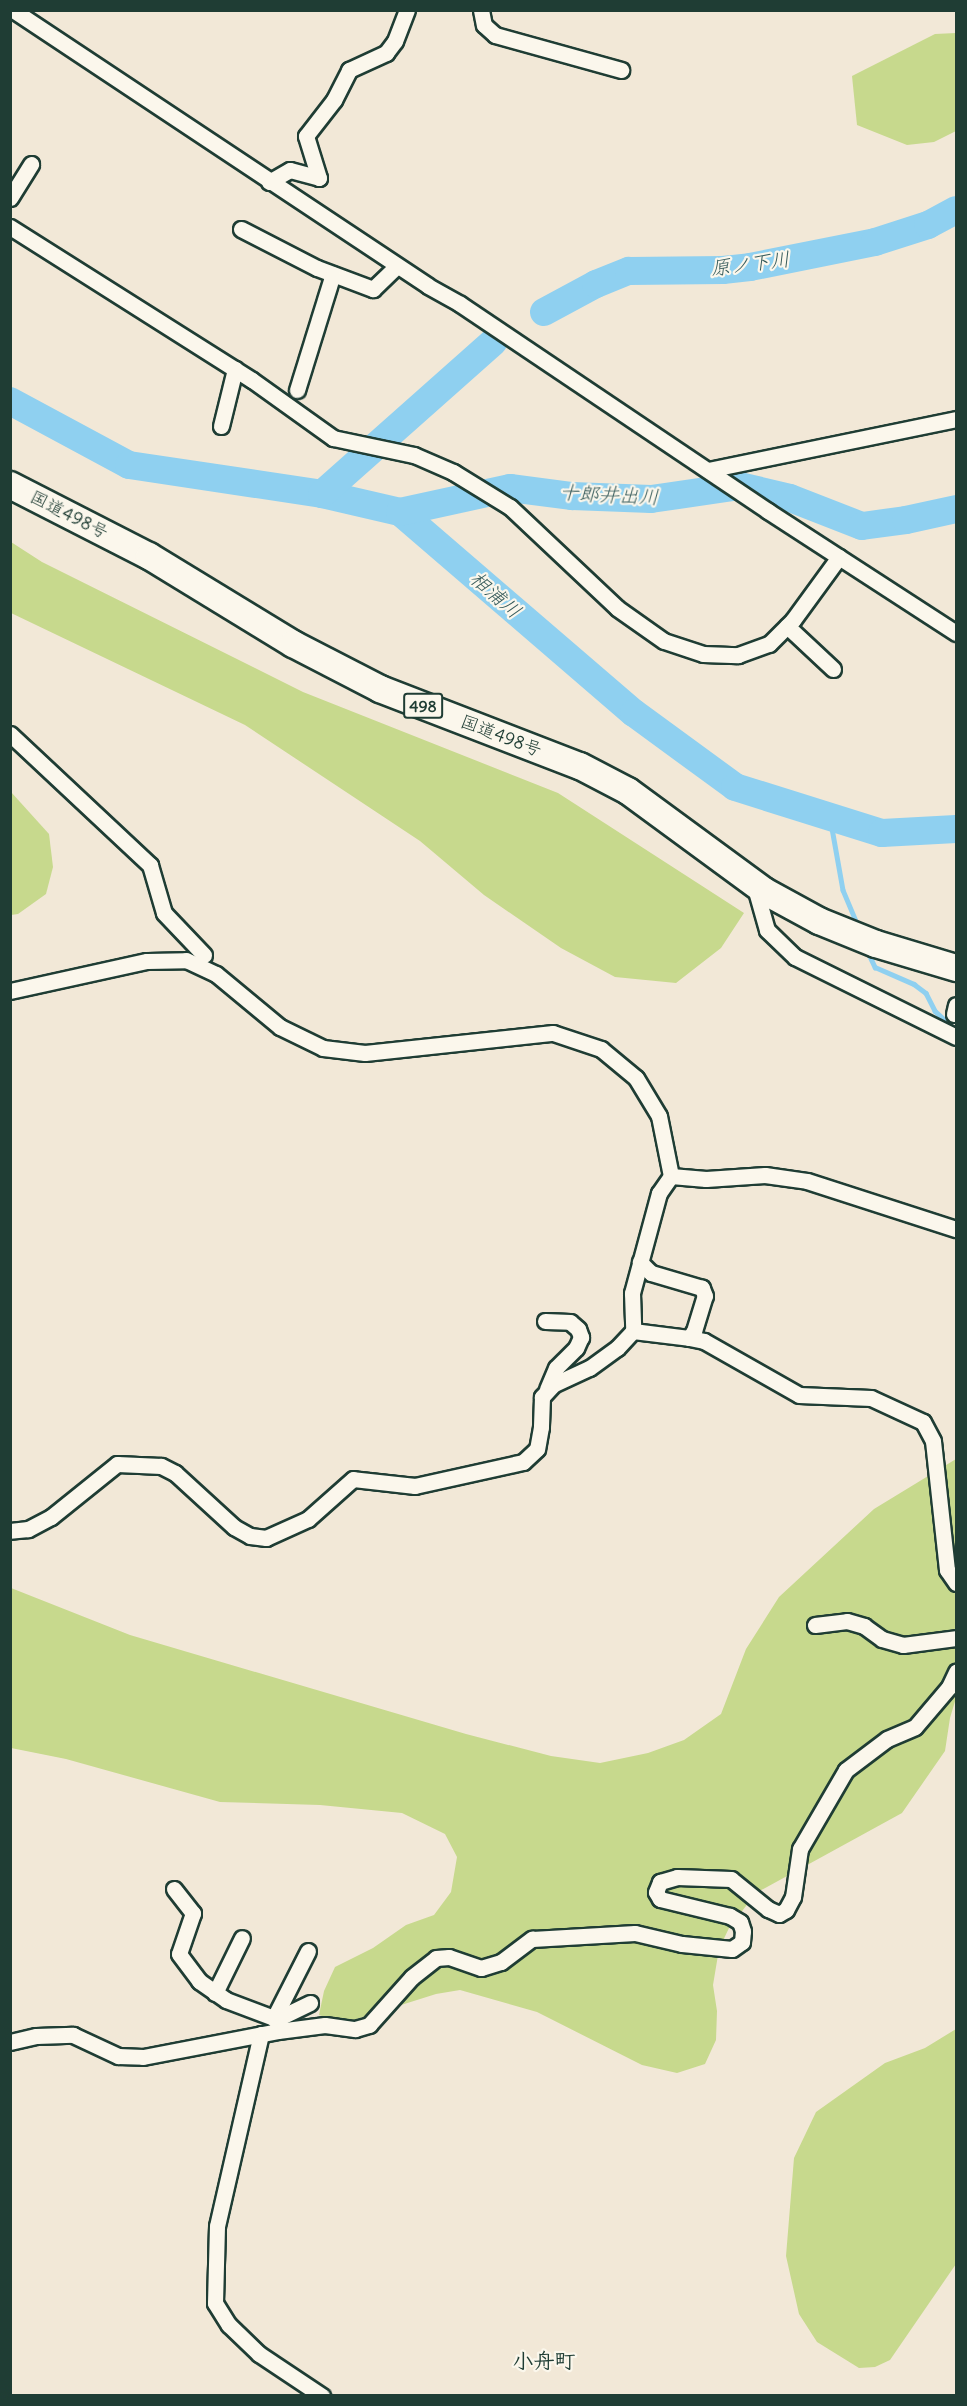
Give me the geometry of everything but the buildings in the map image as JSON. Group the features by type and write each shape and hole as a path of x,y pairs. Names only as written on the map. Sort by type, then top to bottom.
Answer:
{"highway":[{"name":"国道498号","path":"10,485 149,556 293,644 380,689 580,766 628,791 754,883 832,927 876,944 955,965"}],"street":[{"path":"13,10 269,182 397,266 460,304 768,511 957,633"},
{"path":"269,182 290,170 319,178 306,136 334,100 349,70 386,53 395,41 406,10"},
{"path":"481,10 484,25 495,35 621,70"},
{"path":"10,198 31,164"},
{"path":"10,227 235,369 333,438 414,455 453,472 501,501 617,608 664,641 703,654 738,655 769,644 787,626 839,557"},
{"path":"240,229 333,274 373,289 397,266"},
{"path":"297,390 333,274"},
{"path":"221,426 235,369"},
{"path":"708,470 957,419"},
{"path":"787,626 833,669"},
{"path":"10,734 150,865 164,913 204,955"},
{"path":"754,883 767,930 795,957 957,1037"},
{"path":"10,991 147,960 186,960 216,974 280,1027 322,1048 365,1053 553,1033 601,1049 636,1078 659,1116 671,1176 659,1193 632,1293 633,1332 617,1348 589,1368 554,1384 544,1394"},
{"path":"671,1176 706,1179 765,1175 807,1181 957,1229"},
{"path":"640,1262 651,1273 702,1288 705,1296 694,1331 689,1338"},
{"path":"10,1531 28,1529 51,1518 117,1464 131,1462 161,1466 175,1473 234,1527 250,1536 266,1538 309,1519 353,1479 415,1486 523,1462 537,1449 544,1394 556,1368 576,1348 581,1337 578,1329 570,1322 545,1321"},
{"path":"633,1332 704,1341 798,1395 871,1398 923,1422 933,1441 947,1570 957,1583"},
{"path":"815,1625 847,1621 864,1626 882,1639 903,1645 957,1638"},
{"path":"174,1889 193,1913 179,1954 199,1981 226,2000 276,2025 325,2025 355,2029 369,2025 412,1977 436,1958 449,1957 481,1968 501,1962 532,1939 635,1933 682,1944 732,1948 742,1942 743,1931 740,1922 730,1916 660,1899 656,1893 660,1882 678,1877 731,1879 768,1910 779,1914 786,1910 794,1897 800,1849 846,1770 886,1738 915,1727 949,1687 957,1672"},
{"path":"215,1993 242,1938"},
{"path":"276,2025 308,1951"},
{"path":"10,2042 36,2036 73,2035 118,2056 143,2057 261,2034 310,2003"},
{"path":"261,2034 217,2226 215,2303 229,2325 259,2354 322,2396"}],"green space":[{"path":"956,33 956,131 934,142 907,145 857,125 852,76 935,34"},
{"path":"11,542 42,562 303,692 558,793 744,913 721,948 676,983 615,977 561,948 484,895 420,841 245,725 11,613"},
{"path":"11,792 49,834 53,867 46,894 18,914 11,915"},
{"path":"956,1459 956,1698 950,1718 945,1751 902,1813 756,1893 729,1928 719,1949 713,1985 717,2011 716,2040 705,2064 677,2073 642,2065 537,2012 460,1990 436,1994 344,2023 319,2015 324,1991 335,1967 373,1948 406,1925 434,1915 451,1892 457,1857 445,1834 402,1813 320,1805 220,1802 66,1759 11,1748 11,1588 130,1635 466,1734 551,1756 600,1763 648,1753 684,1740 721,1714 746,1649 779,1597 874,1509"},
{"path":"956,2029 956,2264 890,2360 875,2367 859,2368 817,2342 799,2314 786,2256 794,2158 816,2112 885,2063 925,2048"}],"waterway":[{"name":"原ノ下川","path":"544,312 596,284 629,271 723,270 750,267 875,242 928,225 956,210"},
{"name":"原ノ下川","path":"322,494 493,342"},
{"name":"相浦川","path":"10,401 129,465 322,494 400,512 634,713 735,787 882,833 956,829"},
{"name":"十郎井出川","path":"400,512 510,488 572,496 651,499 740,486 790,498 862,526 906,520 956,509"},
{"path":"830,817 843,890 859,928"},
{"path":"868,952 875,967 914,984 926,993 935,1011 955,1029"}],"district":[{"name":"小舟町","path":"544,2361"}]}
